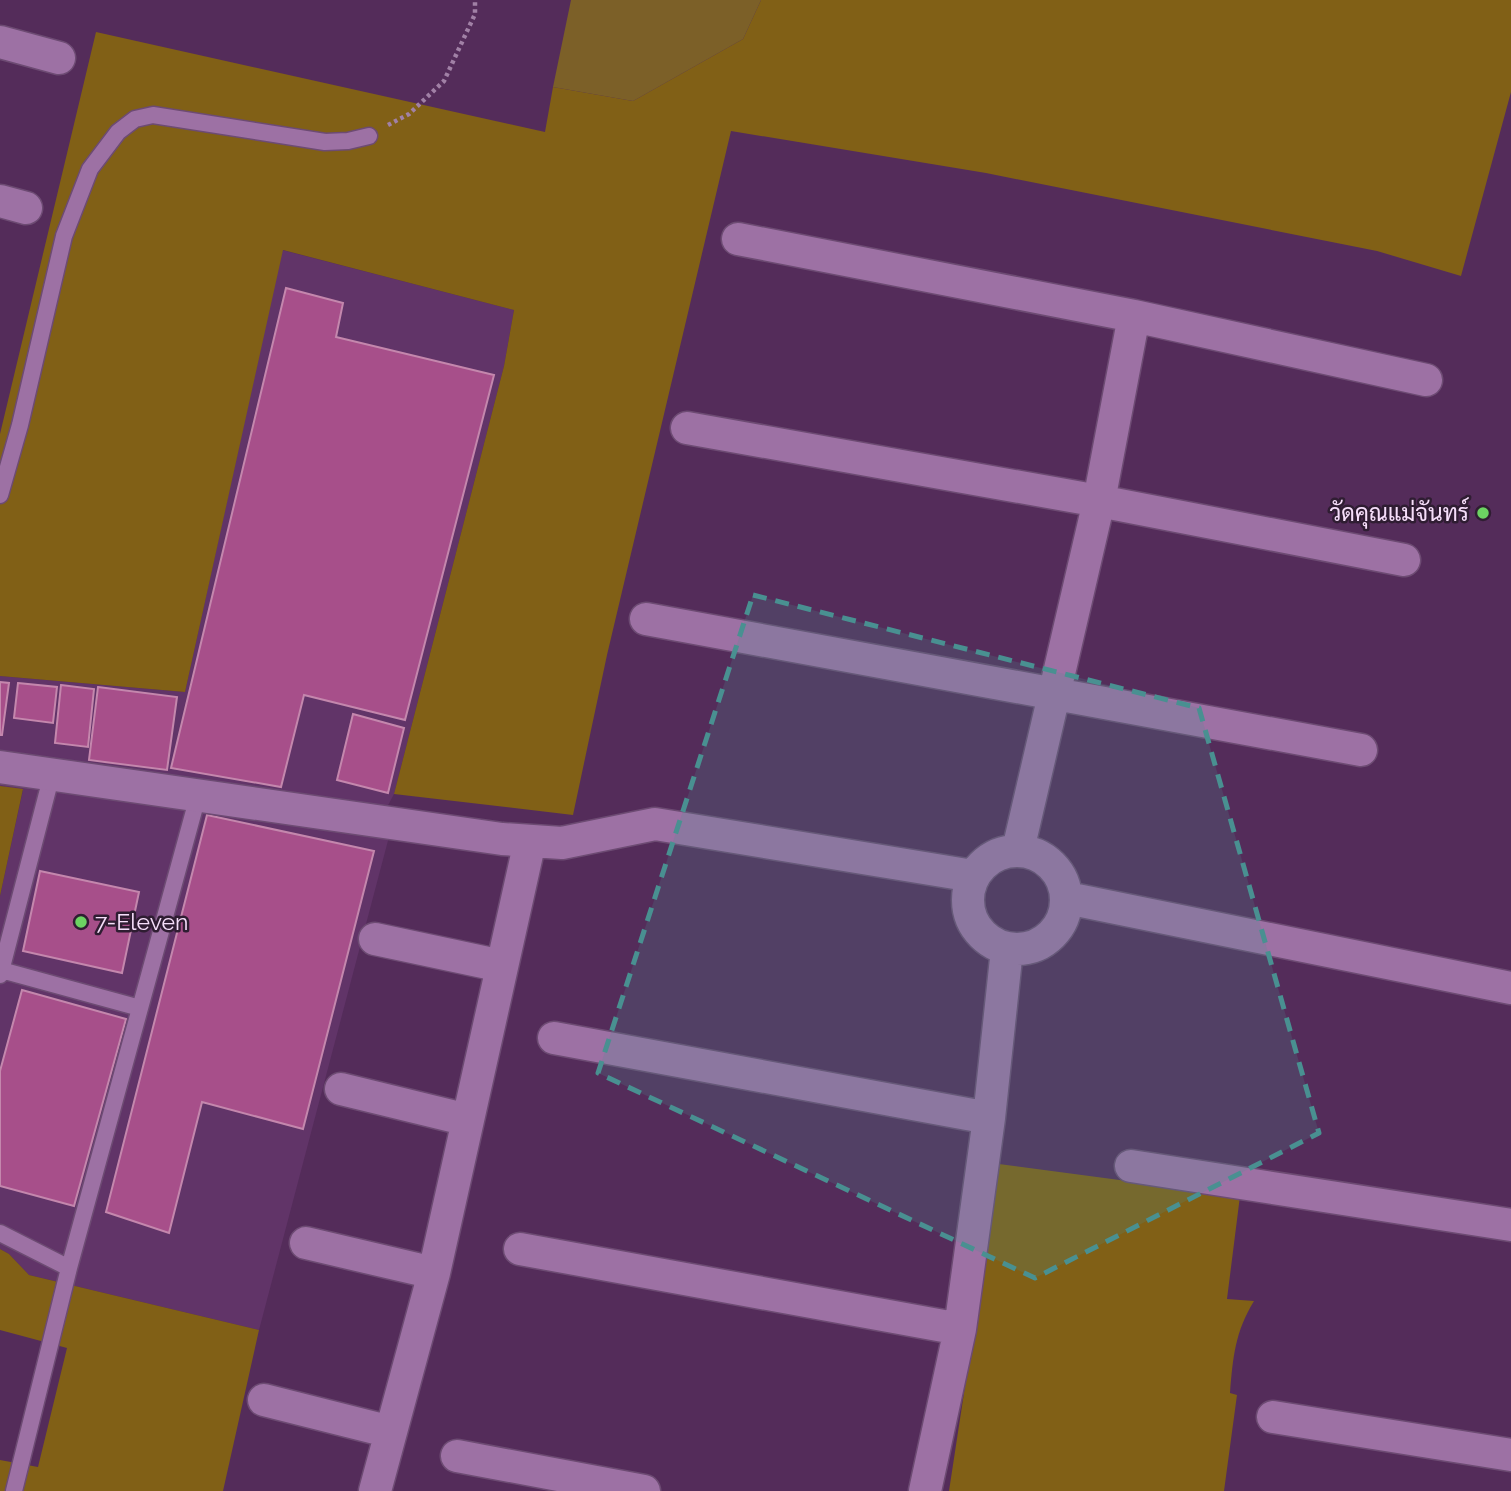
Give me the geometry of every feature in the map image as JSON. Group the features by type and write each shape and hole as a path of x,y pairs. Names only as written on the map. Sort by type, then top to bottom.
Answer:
{"street":[{"path":"0,42 59,58"},
{"path":"738,239 1134,316 1426,380"},
{"path":"1018,850 1099,501 1134,316"},
{"path":"687,428 1099,501 1404,560"},
{"path":"646,619 1361,750"},
{"path":"0,767 502,839 562,843 655,824 973,876"},
{"path":"375,1491 434,1273 530,841"},
{"path":"1004,851 1033,853 1052,865 1064,883 1067,898 1065,913 1059,926 1037,945 1022,949 993,943 980,934 967,906 973,876 992,856 1004,851"},
{"path":"1067,898 1511,988"},
{"path":"375,939 502,967"},
{"path":"925,1491 960,1329 989,1118 1007,948"},
{"path":"554,1038 989,1118"},
{"path":"341,1089 468,1120"},
{"path":"1131,1166 1511,1225"},
{"path":"306,1243 434,1273"},
{"path":"520,1249 960,1329"},
{"path":"264,1400 391,1432"},
{"path":"1273,1417 1511,1455"},
{"path":"457,1456 644,1491"}],"lane":[{"path":"0,495 20,425 64,236 90,169 118,132 135,119 153,115 325,142 348,141 369,136"},
{"path":"52,774 1,972 140,1008"},
{"path":"14,1491 69,1268 198,796"},
{"path":"0,1233 69,1268"}],"path":[{"path":"369,136 409,114 444,81 475,14 475,0"}],"highlighted area":[{"path":"753,595 1199,708 1319,1133 1035,1278 598,1073"}],"shaded area":[{"path":"571,0 761,0 743,39 633,101 553,87"},
{"path":"761,0 1511,0 1511,92 1461,276 1377,251 986,173 731,131 607,655 573,815 394,794 504,366 514,310 283,250 185,692 0,676 0,434 96,32 545,132 553,87 633,101 743,39"},
{"path":"282,250 514,310 504,366 394,794 385,811 390,833 259,1330 29,1275 9,1254 0,1249 0,896 23,790 0,786 0,676 185,692"},
{"path":"0,786 23,789 0,896"},
{"path":"999,1164 1240,1196 1227,1299 1254,1301 1239,1334 1234,1356 1230,1393 1237,1395 1224,1491 949,1491"},
{"path":"0,1249 9,1254 29,1275 259,1330 223,1491 0,1491 0,1460 38,1467 67,1348 0,1330"}],"building":[{"path":"286,288 343,303 336,337 494,375 405,720 304,695 281,787 171,768"},
{"path":"0,682 9,683 2,735 0,735"},
{"path":"18,683 57,687 53,723 14,718"},
{"path":"61,685 94,689 88,747 55,743"},
{"path":"98,687 177,697 167,770 89,760"},
{"path":"353,714 404,728 388,793 337,780"},
{"path":"207,815 374,851 303,1129 202,1102 169,1233 106,1212"},
{"name":"7-Eleven","path":"40,871 139,892 122,973 23,951"},
{"path":"22,990 126,1019 74,1206 0,1186 0,1071"}],"place":[{"name":"วัดคุณแม่จันทร์","path":"1483,513"},
{"name":"7-Eleven","path":"81,922"}]}
